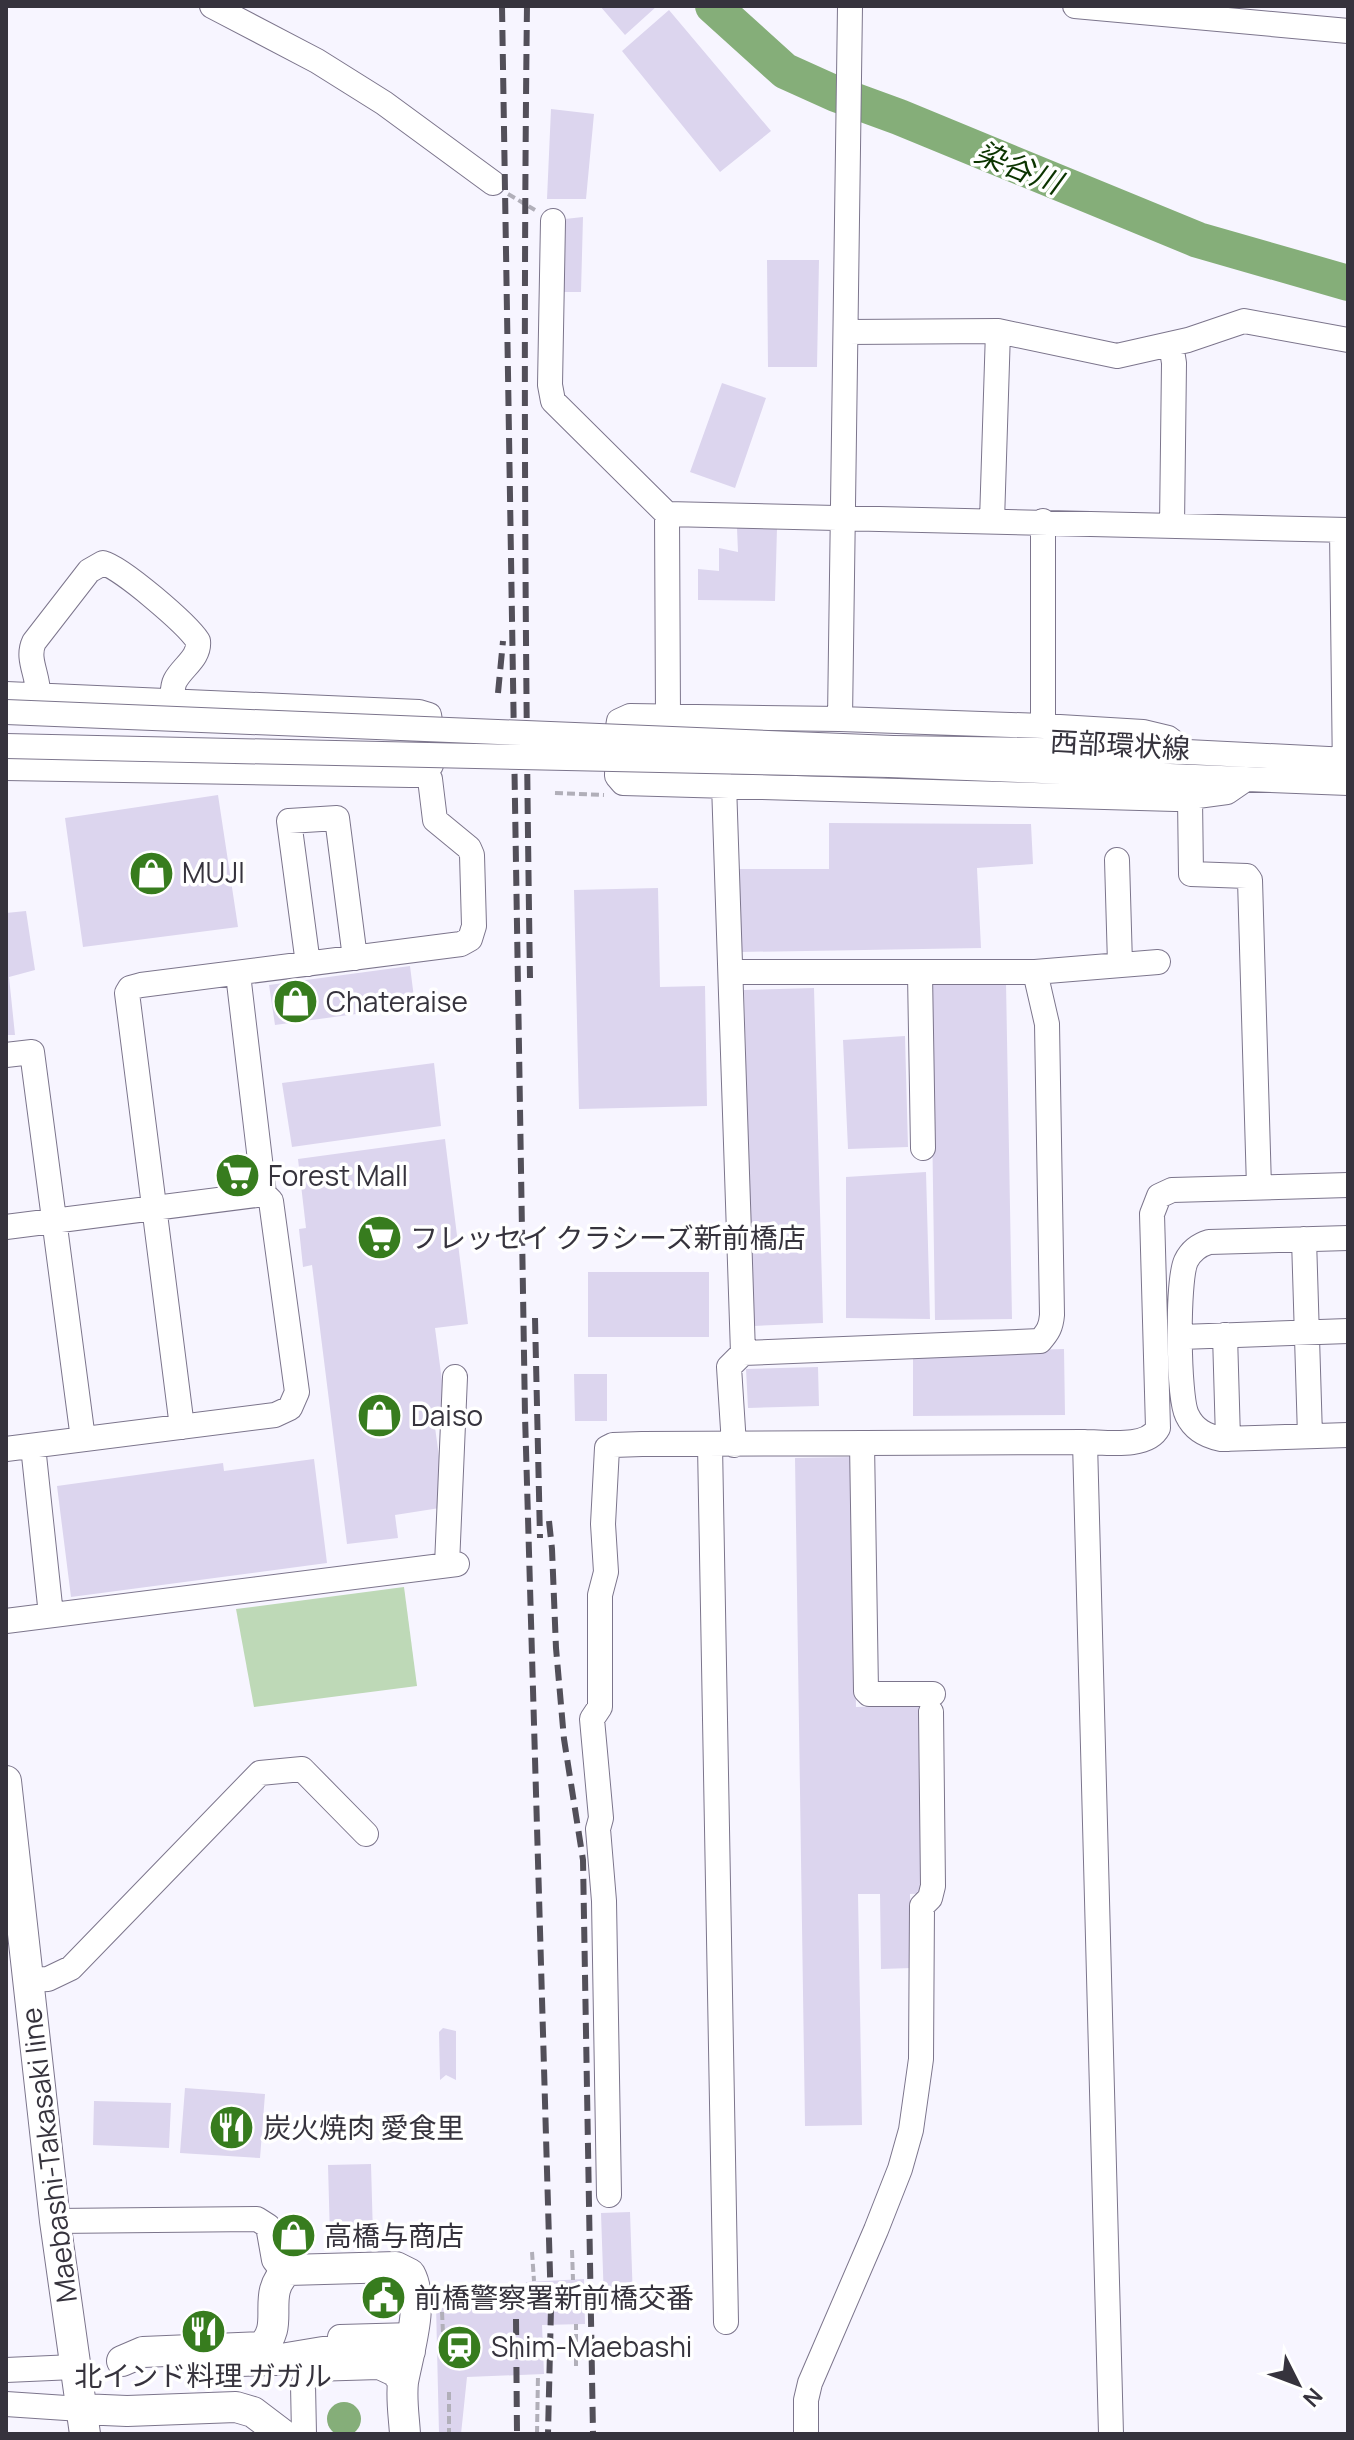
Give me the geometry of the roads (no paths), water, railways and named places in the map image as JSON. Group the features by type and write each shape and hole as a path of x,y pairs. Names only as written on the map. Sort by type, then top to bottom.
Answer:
{"main road":[{"name":"Maebashi-Takasaki line","path":"6,1781 55,2221 83,2422"},
{"path":"122,2361 143,2352 261,2347 271,2338 274,2330 273,2292 284,2273 298,2268 387,2267 406,2271 414,2281 415,2289 412,2343 403,2383 405,2434"},
{"path":"74,2367 122,2361 275,2360 412,2343"},
{"path":"83,2422 127,2411 236,2407 253,2412 282,2434"}],"street":[{"path":"212,6 256,27 358,87 493,183"},
{"path":"840,719 850,6"},
{"path":"1091,7 1348,31"},
{"path":"553,221 550,385 553,401 667,514 1345,530 1346,772"},
{"path":"847,332 998,331 1117,356 1171,344 1244,321 1348,340"},
{"path":"992,521 998,331"},
{"path":"1171,344 1174,363 1172,526"},
{"path":"667,514 668,717"},
{"path":"1043,521 1043,726"},
{"path":"38,695 30,654 34,642 89,571 103,563 112,565 138,585 198,641 200,646 196,654 174,684 172,701"},
{"path":"6,694 419,712 429,715 434,745 431,765 425,771 410,775 6,768"},
{"path":"6,712 891,756"},
{"path":"1187,752 1168,738 1155,734 1043,726 630,716 619,721 617,776 623,783 1190,799 1227,792 1243,781"},
{"path":"6,746 891,756"},
{"name":"西部環状線","path":"891,756 1187,752 1346,772"},
{"name":"西部環状線","path":"891,756 1243,781 1346,772"},
{"path":"182,1427 127,993 130,988 141,985 461,944 472,935 472,855 469,848 435,820 430,779 425,771"},
{"path":"724,784 743,1353"},
{"path":"1190,799 1191,874 1247,876 1250,880 1259,1187"},
{"path":"308,964 289,821 337,818 355,958"},
{"path":"1117,860 1120,964"},
{"path":"731,972 1035,972 1158,962"},
{"path":"726,2322 722,1445 729,1367 743,1353 1040,1341 1046,1334 1052,1315 1047,1024 1035,972"},
{"path":"6,1449 280,1414 290,1408 295,1398 271,1201 264,1194 238,974"},
{"path":"920,974 923,1148"},
{"path":"6,1055 32,1052 83,1439"},
{"path":"609,2195 604,1901 598,1829 601,1818 592,1719 600,1707 600,1595 606,1572 603,1524 607,1448 642,1444 1141,1441 1153,1436 1158,1428 1152,1214 1159,1196 1172,1190 1348,1185"},
{"path":"6,1227 264,1194"},
{"path":"1348,1238 1209,1242 1193,1250 1182,1275 1181,1337 1183,1406 1192,1423 1205,1435 1228,1439 1348,1435"},
{"path":"1304,1239 1310,1436"},
{"path":"1181,1337 1348,1331"},
{"path":"1225,1335 1228,1439"},
{"path":"6,1621 452,1565 455,1377"},
{"path":"1085,1442 1111,2434"},
{"path":"806,2434 806,2400 810,2383 900,2169 916,2103 921,2059 922,1906 930,1898 933,1886 932,1703 869,1694 866,1691 862,1443"},
{"path":"33,1446 51,1615"},
{"path":"29,1980 48,1979 71,1968 260,1773 302,1769 366,1834"},
{"path":"55,2221 257,2219 268,2226 274,2260 284,2273"},
{"path":"6,2370 74,2367"},
{"path":"304,2434 303,2385 312,2369 379,2367 403,2383"},
{"path":"6,2404 83,2422"}],"waterway":[{"name":"染谷川","path":"713,6 785,71 836,94 1198,240 1348,283"}],"railway":[{"path":"502,6 525,1415 551,2308 548,2434"},
{"path":"527,6 525,492 530,978"},
{"path":"498,693 503,641"},
{"path":"535,1318 540,1538"},
{"path":"549,1521 564,1739 583,1860 593,2434"},
{"path":"516,2319 517,2434"}],"place":[{"name":"MUJI","path":"151,873"},
{"name":"Chateraise","path":"295,1002"},
{"name":"Forest Mall","path":"237,1176"},
{"name":"フレッセイ クラシーズ新前橋店","path":"379,1238"},
{"name":"Daiso","path":"380,1416"},
{"name":"炭火焼肉 愛食里","path":"232,2128"},
{"name":"高橋与商店","path":"293,2236"},
{"name":"前橋警察署新前橋交番","path":"383,2298"},
{"name":"北インド料理 ガガル","path":"203,2331"},
{"name":"Shim-Maebashi","path":"460,2347"}]}
